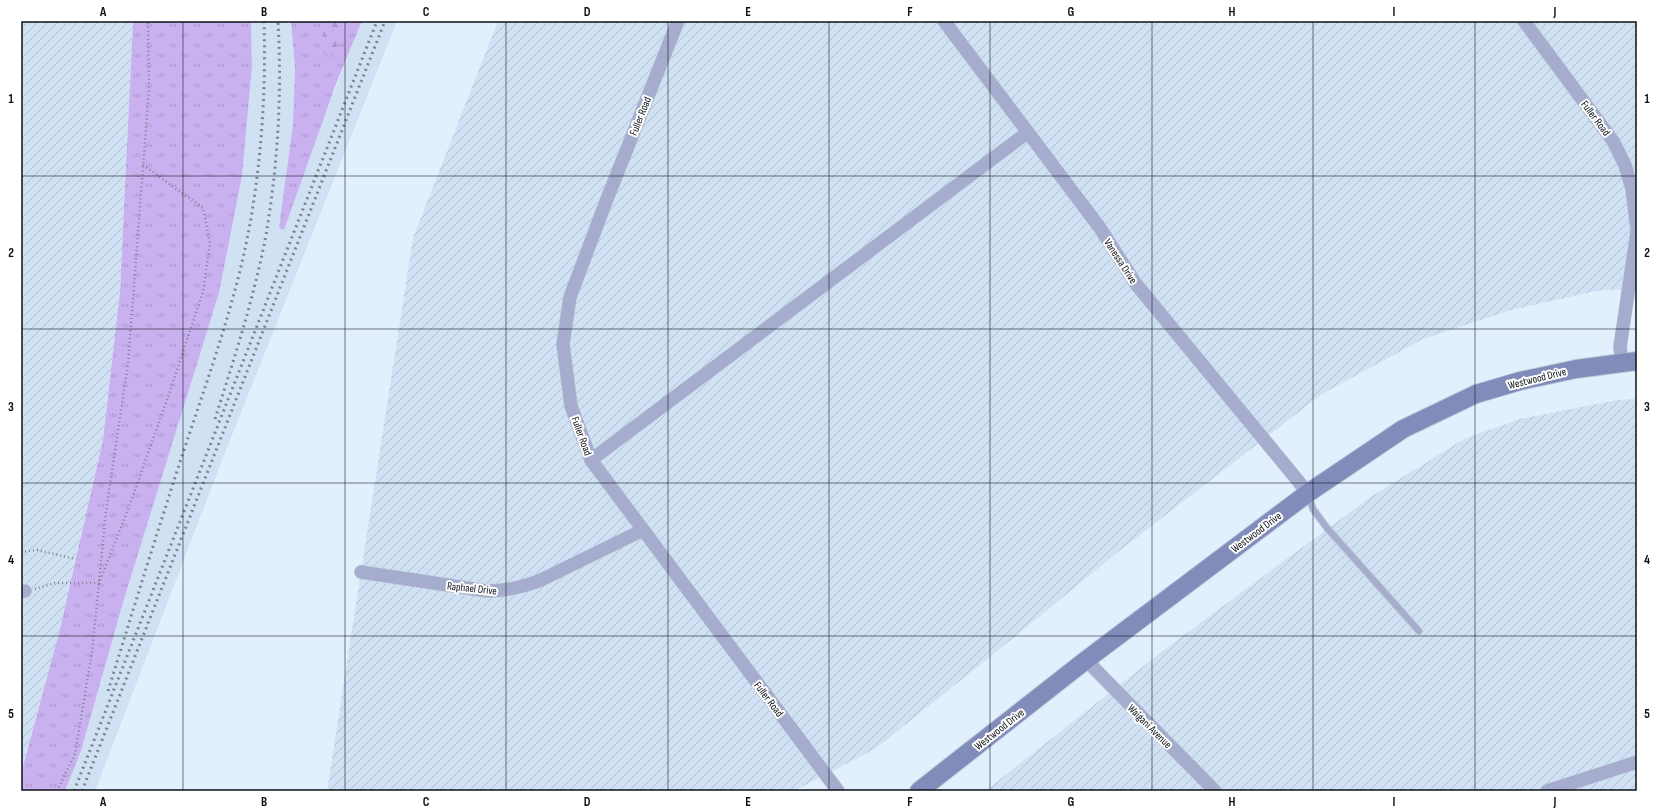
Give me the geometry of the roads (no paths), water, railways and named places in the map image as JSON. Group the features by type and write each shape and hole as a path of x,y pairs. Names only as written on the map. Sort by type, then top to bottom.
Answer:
{"main road":[{"name":"Westwood Drive","path":"919,791 1086,660 1308,493 1403,428 1476,394 1520,381 1576,369 1629,361"}],"street":[{"name":"Fuller Road","path":"678,21 607,199 570,297 563,344 571,406 591,460 838,791"},
{"name":"Vanessa Drive","path":"944,21 1100,228 1136,284 1308,493"},
{"name":"Fuller Road","path":"1524,21 1613,141 1625,165 1632,189 1637,229"},
{"path":"591,460 1028,132"},
{"path":"1629,361 1620,347 1637,232"},
{"name":"Raphael Drive","path":"361,572 487,591 503,591 526,586 541,580 643,530"},
{"name":"Waigani Avenue","path":"1086,660 1215,791"},
{"path":"1547,791 1637,762"}],"lane":[{"path":"1308,493 1313,509 1327,528 1419,631"}],"railway":[{"path":"108,691 230,309 245,249 258,169 264,95 264,21"},
{"path":"215,419 250,305 266,235 274,182 278,128 280,75 278,21"},
{"path":"74,791 377,21"},
{"path":"82,791 385,21"}]}
